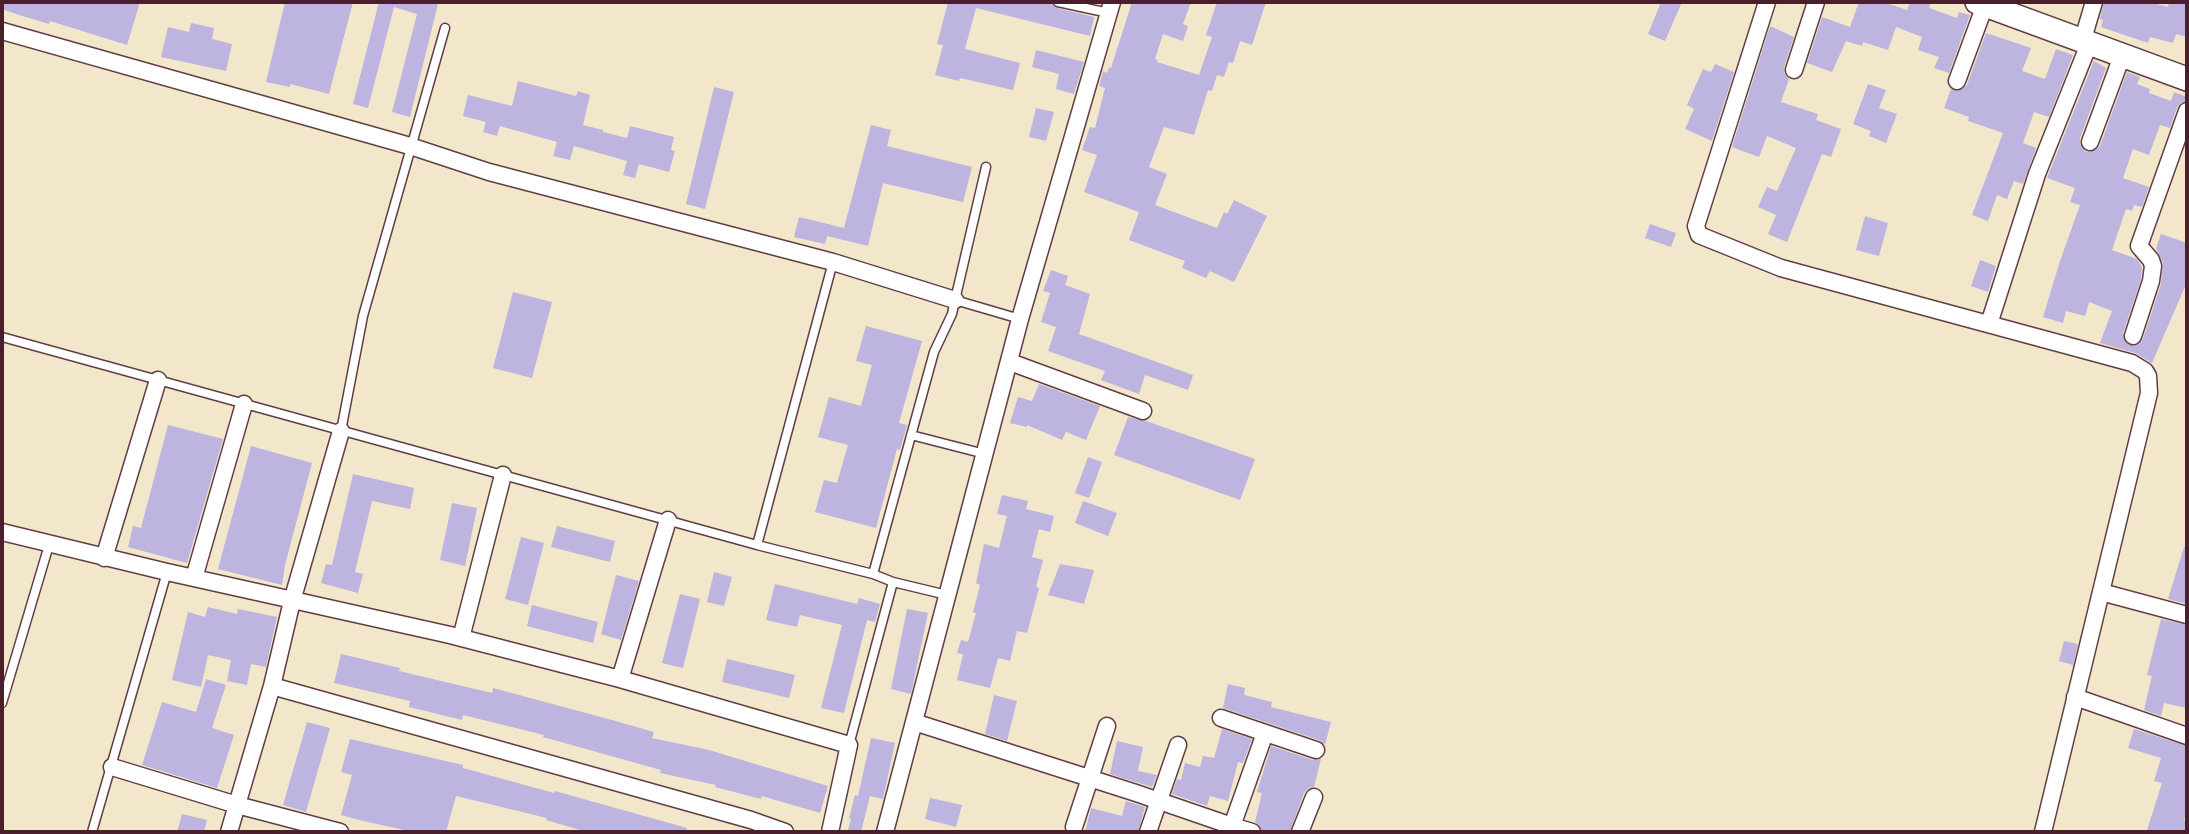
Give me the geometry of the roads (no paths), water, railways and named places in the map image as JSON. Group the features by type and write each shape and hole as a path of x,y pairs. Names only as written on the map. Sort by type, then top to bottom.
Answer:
{"main road":[{"path":"1981,3 2187,79"}],"street":[{"path":"1767,2 1696,226 1699,235 1781,268 2132,363 2148,376 2149,393 2043,832"},
{"path":"1794,69 1816,2"},
{"path":"1989,324 2038,174 2085,43 2094,2"},
{"path":"1957,81 1981,3"},
{"path":"885,832 1020,319 1111,7"},
{"path":"2,31 411,146 489,172 833,262 955,300"},
{"path":"2090,142 2122,56"},
{"path":"2133,336 2151,281 2153,266 2139,246 2187,111"},
{"path":"1010,362 1143,411"},
{"path":"104,558 158,380"},
{"path":"194,578 244,404"},
{"path":"229,832 272,686 292,601 341,431"},
{"path":"461,638 503,475"},
{"path":"620,679 668,520"},
{"path":"2,532 104,558 461,638 620,679 849,745 830,832"},
{"path":"2102,592 2187,615"},
{"path":"272,686 749,826 785,832"},
{"path":"2075,697 2187,736"},
{"path":"1221,718 1317,750"},
{"path":"914,722 1252,832"},
{"path":"1074,827 1107,726"},
{"path":"1232,826 1265,733"},
{"path":"1148,832 1178,745"},
{"path":"112,767 237,806 340,832"},
{"path":"1300,832 1314,797"}],"lane":[{"path":"1058,2 1111,7"},
{"path":"341,431 363,316 445,28"},
{"path":"873,574 934,352 952,314 986,167"},
{"path":"757,545 833,262"},
{"path":"955,300 1020,319"},
{"path":"2,337 947,595"},
{"path":"911,435 985,454"},
{"path":"2,703 49,545"},
{"path":"92,832 167,572"},
{"path":"849,745 892,582"}]}
